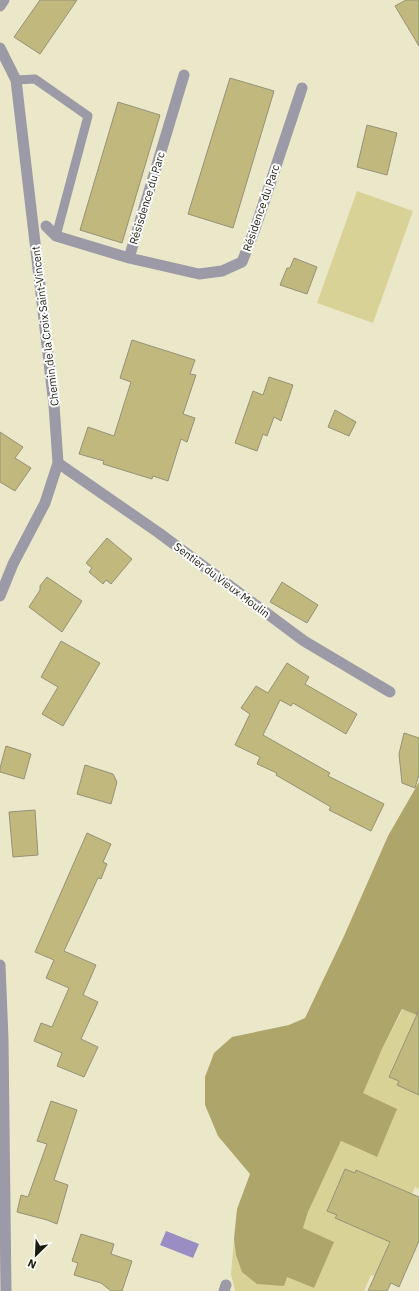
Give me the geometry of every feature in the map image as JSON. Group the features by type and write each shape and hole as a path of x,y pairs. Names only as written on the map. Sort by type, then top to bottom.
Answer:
{"street":[{"path":"0,6 4,0"},
{"name":"Chemin de la Croix Saint-Vincent","path":"0,48 16,80 54,405 58,463 45,503 13,564 0,596"},
{"name":"Résisdence du Parc","path":"46,226 56,236 129,258 184,75"},
{"name":"Résidence du Parc","path":"129,258 199,274 222,271 242,262 255,229 302,88"},
{"name":"Sentier du Vieux Moulin","path":"58,463 159,533 304,641 390,692"},
{"path":"0,965 6,1291"}],"lane":[{"path":"16,80 35,79 88,116 56,236"},
{"path":"33,224 46,226"}],"shaded area":[{"path":"357,191 413,211 373,323 317,303"},
{"path":"419,782 419,1016 402,1009 382,1049 363,1093 397,1109 377,1157 341,1141 308,1212 303,1228 334,1242 314,1288 287,1277 284,1286 257,1284 242,1272 236,1255 234,1239 237,1209 250,1174 218,1136 205,1105 205,1077 214,1053 232,1037 289,1025 305,1018 344,936 388,836"},
{"path":"403,1009 419,1016 407,1036 389,1076 399,1081 397,1085 419,1095 419,1189 415,1187 412,1194 357,1170 355,1173 345,1169 327,1210 337,1215 335,1218 390,1242 375,1276 371,1275 364,1291 235,1291 231,1274 234,1239 236,1255 314,1288 303,1228 308,1212 341,1141 376,1157 362,1093 382,1049"},
{"path":"166,1231 199,1244 193,1258 160,1245"}],"building":[{"path":"40,0 77,0 40,54 14,37"},
{"path":"406,0 419,0 419,46 395,6"},
{"path":"230,78 274,91 233,228 188,214"},
{"path":"118,102 160,115 122,243 80,230"},
{"path":"367,125 397,133 387,175 357,167"},
{"path":"294,258 317,267 307,294 280,285 287,268 290,268"},
{"path":"132,340 195,360 190,374 196,375 183,414 195,418 187,442 181,439 168,481 153,476 152,479 103,464 104,461 79,454 88,427 114,436 131,382 120,378"},
{"path":"269,377 293,385 281,421 274,417 267,436 263,434 257,451 235,443 253,391 263,395"},
{"path":"335,410 356,422 349,436 328,427"},
{"path":"0,432 23,447 15,458 31,468 15,491 0,482"},
{"path":"107,538 132,559 111,584 106,580 103,584 89,572 92,568 86,563"},
{"path":"47,577 82,601 62,632 29,607 40,590 40,586"},
{"path":"282,582 318,605 307,623 270,602"},
{"path":"61,641 100,663 63,726 42,714 58,687 41,677"},
{"path":"287,663 309,677 305,684 357,714 346,734 293,703 291,706 280,700 263,735 330,773 328,776 384,804 371,831 329,810 331,807 276,775 277,773 257,764 260,757 235,745 250,714 241,708 256,686 268,693"},
{"path":"404,733 419,738 419,775 415,788 402,783 399,754"},
{"path":"6,746 31,754 24,779 0,772"},
{"path":"85,765 113,774 117,782 111,804 77,794"},
{"path":"35,810 38,855 13,857 9,812"},
{"path":"87,833 111,844 103,862 107,864 101,879 98,878 64,951 96,965 83,995 98,1002 81,1039 98,1047 84,1077 57,1066 62,1053 34,1041 41,1023 52,1027 69,988 46,978 54,960 35,952"},
{"path":"419,1010 419,1095 397,1085 399,1081 389,1077"},
{"path":"51,1101 77,1110 54,1180 68,1185 57,1224 17,1212 21,1195 28,1197 47,1144 37,1141"},
{"path":"345,1169 355,1173 356,1170 419,1197 419,1241 399,1287 391,1283 387,1291 368,1291 390,1242 335,1218 337,1215 327,1211"},
{"path":"81,1234 114,1244 111,1254 132,1261 122,1291 111,1291 101,1283 74,1275 78,1263 72,1261"}]}
